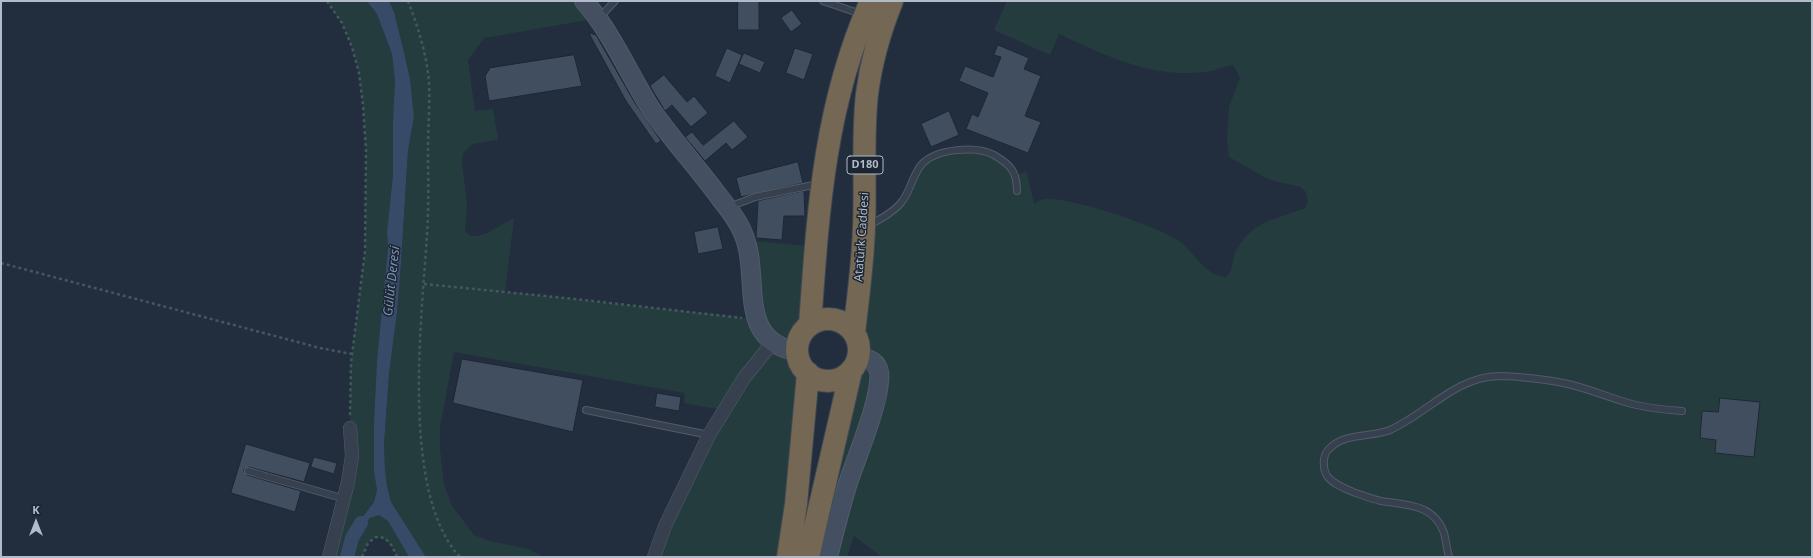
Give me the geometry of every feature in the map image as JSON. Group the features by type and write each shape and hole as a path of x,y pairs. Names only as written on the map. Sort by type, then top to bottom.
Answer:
{"highway":[{"name":"Atatürk Caddesi","path":"808,557 859,345 854,333 864,228 867,95 872,63 892,1"},
{"path":"810,325 821,184 830,128 850,56 868,8"},
{"path":"854,333 844,324 833,320 821,320 810,325 799,340 798,352 800,363 808,373 818,379 830,381 838,380 855,364"},
{"path":"788,557 796,504 808,373"}],"street":[{"path":"584,1 599,18 654,112 727,207 742,231 747,245 756,319 763,333 778,346 798,352"},
{"path":"654,557 665,526 709,435 744,378 773,342"},
{"path":"828,557 847,488 874,404 879,381 879,373 875,363 870,359 855,364"},
{"path":"329,557 345,499 352,456 350,428"}],"lane":[{"path":"599,18 615,1"},
{"path":"823,1 868,8"},
{"path":"864,228 893,211 903,200 922,164 934,156 953,151 979,151 990,153 1004,161 1013,171 1017,181 1017,191"},
{"path":"727,207 761,196 821,184"},
{"path":"1449,557 1444,533 1438,522 1431,515 1413,505 1380,501 1336,484 1327,476 1324,467 1324,459 1327,451 1338,442 1351,437 1371,435 1389,430 1405,422 1452,390 1485,377 1519,377 1567,384 1632,404 1682,411"},
{"path":"586,410 709,435"},
{"path":"248,471 345,499"}],"path":[{"path":"328,1 342,23 352,47 359,73 364,105 366,150 365,251 352,354 350,428"},
{"path":"408,1 420,35 429,83 428,231 418,379 423,450 428,486 436,518 450,546 460,557"},
{"path":"1,263 320,348 352,354"},
{"path":"424,284 756,319"},
{"path":"362,557 368,543 376,537 385,538 392,546 397,557"}],"green space":[{"path":"327,1 367,1 377,14 392,54 395,81 393,175 387,232 388,248 377,360 374,421 374,472 377,490 374,502 358,523 353,537 370,518 379,515 388,521 409,557 397,557 387,541 376,537 368,543 362,557 329,557 350,428 351,363 365,251 366,150 359,73 352,47 342,23"},
{"path":"389,1 584,1 599,18 484,38 468,60 475,111 493,109 498,140 472,144 463,153 462,162 467,204 465,231 471,236 478,236 487,233 514,218 505,292 756,319 747,245 756,241 816,247 806,329 798,345 798,358 803,368 788,557 666,557 655,553 723,410 684,403 685,393 454,352 440,427 440,449 444,485 452,506 474,535 489,541 529,549 543,557 426,557 391,502 385,469 384,445 389,374 397,312 408,150 414,117 410,79 394,12"},
{"path":"1007,1 1812,1 1812,557 882,557 854,536 847,557 809,557 859,352 857,339 864,227 903,200 922,164 953,151 990,153 1015,175 1027,172 1034,204 1044,199 1074,202 1132,220 1176,239 1211,272 1218,276 1226,277 1231,271 1235,252 1243,239 1258,226 1305,208 1308,203 1306,192 1301,187 1266,178 1229,157 1227,139 1229,107 1240,78 1234,66 1199,73 1180,73 1148,69 1118,60 1059,34 1050,55 994,30"}],"water":[{"name":"Gülüt Deresi","path":"367,1 389,1 394,12 410,79 414,117 408,150 401,263 397,312 389,374 384,445 387,486 391,502 426,557 409,557 388,521 379,515 370,518 352,538 358,523 374,502 377,490 374,472 374,421 377,360 388,248 387,232 393,175 395,81 392,54 377,14"}],"building":[{"path":"738,1 759,1 759,30 738,30"},
{"path":"792,10 802,24 791,32 781,18"},
{"path":"589,33 596,35 635,103 661,141 656,144 626,101"},
{"path":"998,45 1029,58 1024,69 1041,76 1025,116 1041,122 1028,153 966,129 972,114 978,117 988,93 959,81 965,66 993,77 1001,57 994,55"},
{"path":"727,48 742,55 730,83 715,76"},
{"path":"795,48 813,54 804,80 786,73"},
{"path":"744,53 765,62 760,73 739,64"},
{"path":"574,55 582,86 489,101 485,76 490,68"},
{"path":"664,75 687,102 694,96 708,113 691,127 672,105 665,111 650,86"},
{"path":"949,111 959,135 931,147 921,124"},
{"path":"734,121 748,137 732,150 726,143 705,161 685,137 692,132 703,145"},
{"path":"798,162 803,183 741,197 736,178"},
{"path":"804,191 805,216 784,216 782,240 756,238 758,201"},
{"path":"718,227 723,249 698,254 694,232"},
{"path":"462,359 583,380 573,432 453,403"},
{"path":"657,393 681,397 679,411 655,407"},
{"path":"1720,398 1760,402 1754,457 1715,453 1716,440 1700,438 1702,411 1718,412"},
{"path":"246,444 310,463 304,482 249,467 244,469 244,472 247,475 301,491 295,512 231,493"},
{"path":"314,457 337,463 334,474 311,467"}],"waterway":[{"path":"347,557 352,538 361,523"}]}
